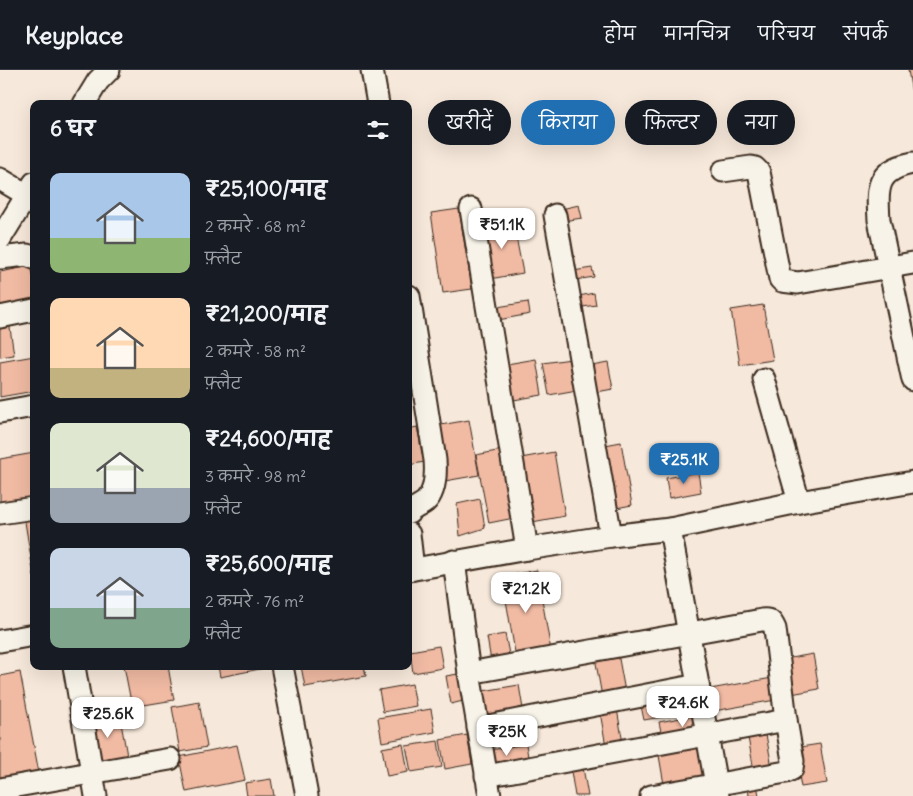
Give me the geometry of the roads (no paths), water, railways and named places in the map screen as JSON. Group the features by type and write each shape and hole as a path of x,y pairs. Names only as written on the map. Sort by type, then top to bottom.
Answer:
{"street":[{"path":"86,100 98,81 109,70"},
{"path":"372,70 377,100"},
{"path":"913,163 895,168 886,174 882,181 878,198 879,220 888,267 913,380"},
{"path":"723,171 751,167 759,172 780,279 782,281 798,283 913,263"},
{"path":"0,179 30,189 0,239"},
{"path":"471,209 527,549"},
{"path":"554,215 611,536"},
{"path":"0,258 30,256"},
{"path":"0,317 30,311"},
{"path":"412,315 436,472 428,499 412,511"},
{"path":"764,379 799,502"},
{"path":"0,412 30,407"},
{"path":"412,569 611,536 670,529 799,502 913,482"},
{"path":"0,513 30,509"},
{"path":"670,529 717,790"},
{"path":"454,561 469,673 488,786 708,735 786,720"},
{"path":"469,673 762,620 772,622 775,629 793,761 792,768 786,772 717,790 651,796"},
{"path":"0,640 30,636"},
{"path":"75,670 96,796"},
{"path":"283,670 307,796"},
{"path":"478,728 698,685"},
{"path":"0,789 170,759"}]}
